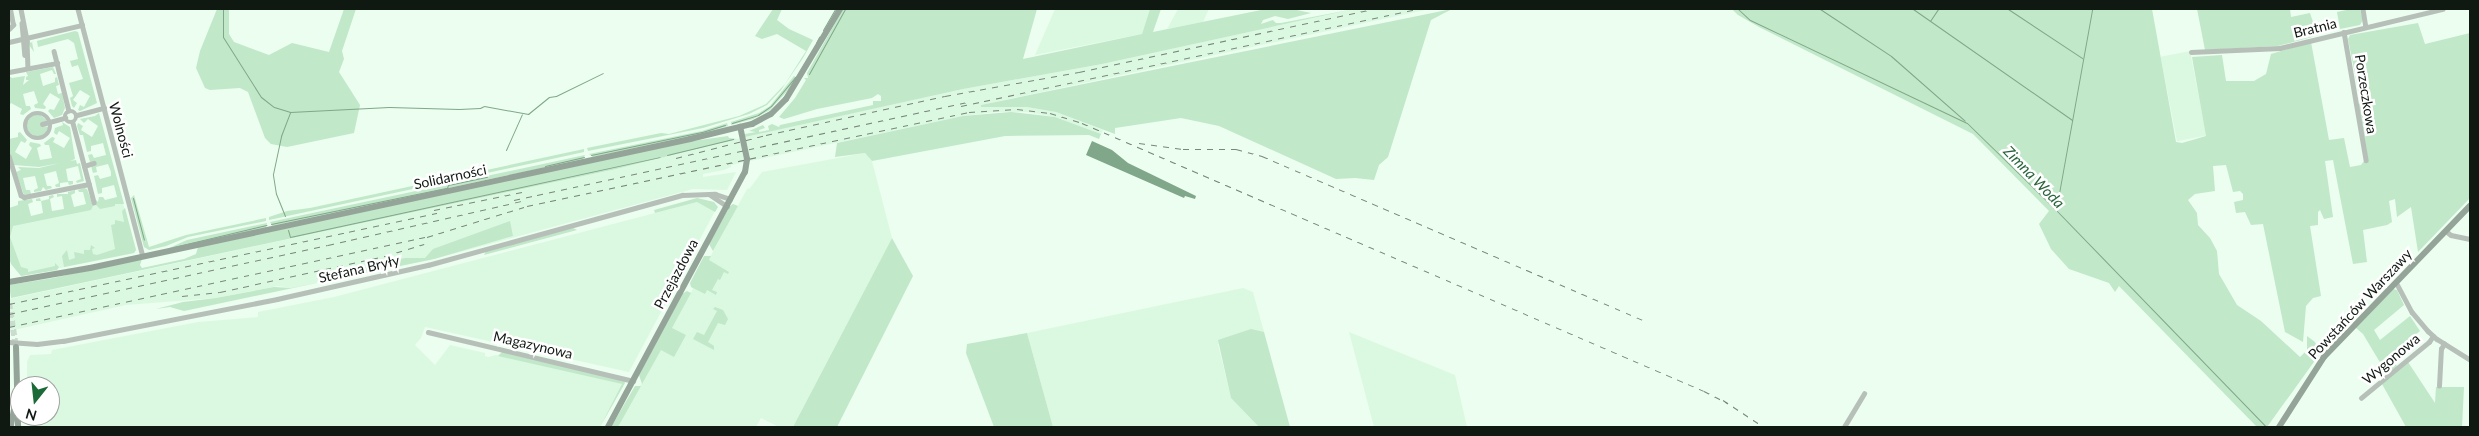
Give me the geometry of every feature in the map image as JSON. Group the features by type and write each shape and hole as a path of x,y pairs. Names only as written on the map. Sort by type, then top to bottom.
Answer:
{"street":[{"path":"9,29 13,25 10,9"},
{"path":"20,9 28,68"},
{"name":"Wolności","path":"78,9 143,256"},
{"name":"Solidarności","path":"9,282 43,278 740,127 764,118 786,99 840,9"},
{"path":"2363,9 2366,27"},
{"name":"Bratnia","path":"2191,52 2280,48 2442,9"},
{"path":"9,42 82,25"},
{"name":"Porzeczkowa","path":"2344,32 2366,160"},
{"path":"42,124 65,118 69,111 54,51"},
{"path":"9,72 57,63"},
{"path":"77,115 104,108"},
{"path":"69,111 75,112 77,115"},
{"path":"33,113 45,114 51,122 49,133 42,138 30,137 25,130 26,118 33,113"},
{"path":"72,123 76,121 77,115"},
{"path":"65,118 72,123 94,202"},
{"name":"Przejazdowa","path":"608,427 728,203 746,164 740,127"},
{"path":"9,156 24,197 44,193 66,192 89,184"},
{"path":"84,166 94,163"},
{"path":"14,189 19,187"},
{"path":"42,187 44,193"},
{"name":"Stefana Bryły","path":"9,342 37,344 63,341 277,299 428,265 677,197 693,194 715,194 728,203"},
{"name":"Powstańców Warszawy","path":"2279,427 2324,357 2470,206"},
{"path":"2446,231 2451,235 2470,239"},
{"name":"Wygonowa","path":"2396,282 2412,312 2433,336 2470,360"},
{"name":"Magazynowa","path":"428,332 633,381"},
{"name":"Wygonowa","path":"2362,398 2429,342 2433,336"},
{"path":"2439,386 2441,349 2444,344"},
{"path":"16,347 16,376"},
{"path":"1844,427 1864,394"}],"shaded area":[{"path":"217,9 229,9 229,34 234,42 269,55 292,43 329,52 344,9 356,9 342,51 344,59 339,72 360,105 354,133 287,147 271,144 265,138 248,92 240,88 210,90 205,88 196,68 200,51"},
{"path":"773,9 782,9 777,20 789,29 813,40 803,58 781,90 767,105 749,114 703,128 588,151 587,148 661,133 669,134 739,116 766,104 785,84 806,51 777,34 762,39 755,36"},
{"path":"843,9 1037,9 1023,59 1142,34 1150,9 1161,9 1153,32 1266,9 1292,9 1311,13 1288,19 1275,16 1263,20 1261,24 1273,20 1276,23 1281,23 1354,9 1102,64 963,89 745,137 745,134 756,132 749,131 763,125 765,128 759,130 759,132 769,130 768,126 772,124 779,127 780,125 873,105 873,101 881,101 881,96 878,94 872,98 817,109 784,119 779,117 795,98 806,80 804,78 808,78 807,73"},
{"path":"1055,9 1150,9 1142,34 1035,55"},
{"path":"1178,9 1209,9 1203,22 1167,29"},
{"path":"1354,9 1430,9 981,105 982,107 1027,107 1056,112 1103,130 1101,134 1055,117 1027,112 996,112 963,116 731,165 731,167 724,170 703,174 703,177 736,172 727,190 693,189 434,259 291,288 278,286 216,298 126,305 9,331 9,299 616,169 770,131 963,89 1102,64"},
{"path":"1452,9 1431,20 1388,157 1379,165 1374,180 1336,179 1219,126 1181,118 1115,128 1115,134 1056,112 1027,107 981,107 981,105"},
{"path":"1732,9 2152,9 2176,142 2182,143 2206,136 2192,57 2222,55 2226,81 2254,81 2266,74 2271,54 2311,42 2329,140 2344,138 2350,167 2361,165 2364,161 2358,108 2362,97 2359,94 2348,39 2350,35 2418,23 2425,44 2470,33 2470,198 2418,252 2411,207 2397,217 2395,199 2389,201 2392,222 2387,225 2363,230 2367,262 2353,264 2333,160 2325,161 2333,217 2324,219 2320,210 2318,212 2318,225 2310,226 2321,296 2313,298 2306,306 2303,342 2285,332 2263,224 2251,225 2245,212 2236,213 2234,202 2243,200 2243,194 2240,191 2233,192 2226,165 2213,166 2215,191 2195,194 2188,200 2197,213 2198,225 2210,238 2217,251 2219,274 2237,305 2261,321 2300,357 2307,350 2307,336 2315,342 2319,350 2316,359 2267,427 2257,427 2119,286 2115,292 2109,283 2069,269 2051,249 2039,224 2049,211 1973,134 1759,27 1738,15"},
{"path":"2197,9 2290,9 2291,17 2310,13 2316,31 2312,37 2278,46 2205,50"},
{"path":"2360,9 2363,20 2360,25 2340,29 2337,12"},
{"path":"75,31 78,32 97,103 80,111 78,110 80,105 84,107 90,96 80,90 73,100 77,103 74,108 72,106 70,98 73,96 69,83 83,79 78,65 72,67 70,61 78,59 74,43 68,39 38,47 36,41"},
{"path":"32,42 34,52 29,45"},
{"path":"2190,51 2206,135 2177,141 2161,57"},
{"path":"53,67 56,74 52,70 40,74 43,86 55,82 57,77 59,85 56,86 58,94 62,93 65,108 62,115 54,118 48,111 50,109 54,110 60,99 50,93 43,104 46,107 45,109 35,108 34,105 38,103 34,91 23,94 26,106 30,106 31,109 23,115 20,114 22,109 11,103 9,106 9,76 12,78 25,76 23,85 29,80 26,80 28,76 26,72"},
{"path":"794,76 797,78 770,110 753,119 731,125 731,122 759,113 770,106"},
{"path":"1011,112 1055,117 1101,134 1099,139 1089,135 1005,136 872,161 865,153 835,157 837,143 963,116"},
{"path":"99,113 124,204 115,204 115,206 100,209 96,205 91,210 13,226 10,237 21,267 28,269 28,272 55,266 55,263 59,267 57,270 21,276 11,264 9,258 9,208 18,205 18,201 32,199 33,202 28,204 31,216 43,213 41,201 49,199 49,196 53,195 54,197 50,199 52,211 64,209 62,196 57,197 57,194 68,194 68,192 75,190 75,193 71,195 74,207 86,204 83,192 78,190 84,188 87,189 92,203 96,200 98,202 99,197 103,197 105,200 117,197 114,185 102,188 102,193 98,194 94,176 98,175 100,179 111,176 111,172 108,164 96,167 97,172 93,173 88,155 92,154 94,158 106,155 103,143 91,146 91,151 87,152 83,135 80,135 77,126 78,123 83,126 81,130 92,137 98,126 88,119 84,123 80,119 95,116"},
{"path":"39,114 47,120 43,126 49,127 45,135 37,137 28,132 26,125 31,116"},
{"path":"62,122 70,127 75,159 70,161 76,160 77,164 80,163 84,181 77,183 76,181 81,179 78,166 66,169 68,181 73,181 73,184 69,185 68,182 60,183 60,187 55,185 59,183 56,171 44,174 47,186 52,188 46,190 43,187 41,191 34,192 38,188 35,176 23,178 26,190 30,190 31,194 24,195 16,172 21,170 18,167 39,168 60,163 39,167 14,165 9,151 9,139 18,137 20,132 27,140 25,143 21,141 15,152 26,159 32,148 29,145 30,142 40,144 41,146 37,148 40,160 52,158 49,145 44,143 52,137 55,138 53,142 64,148 70,138 59,131 57,135 54,133 55,128 63,125"},
{"path":"727,123 728,126 700,134 593,157 589,154 702,131"},
{"path":"728,136 729,138 737,139 616,169 11,298 9,285 53,278 142,259 140,265 142,268 184,259 196,254 198,247 686,142"},
{"path":"1092,141 1112,150 1128,163 1196,196 1195,199 1185,196 1184,198 1086,155"},
{"path":"584,149 584,152 269,220 269,217 287,211 310,208"},
{"path":"865,153 872,161 892,238 793,427 779,427 761,418 756,427 618,427 747,189 750,188 762,172"},
{"path":"585,155 583,159 272,226 270,222"},
{"path":"134,195 149,247 186,235 266,218 266,221 188,237 166,246 149,250 144,247 131,198"},
{"path":"697,198 714,202 718,207 715,212 697,202 655,213 654,210"},
{"path":"122,200 136,250 134,253 21,276 9,238 9,224"},
{"path":"697,202 715,211 629,372 425,327 421,338 415,345 435,365 450,345 485,353 485,356 488,357 496,355 623,384 600,427 31,426 60,426 60,376 27,376 27,362 30,355 51,354 52,350 198,322 258,317 258,312 334,297"},
{"path":"733,204 738,206 713,251 709,244 730,206"},
{"path":"125,208 136,250 134,253 64,267 62,256 67,250 69,260 75,258 74,252 84,254 84,250 90,250 91,245 95,248 92,249 93,254 97,255 115,249 111,225 115,224 115,220 124,222 122,211"},
{"path":"510,221 513,236 434,259 337,279 340,274 358,269 405,258 425,258 433,249"},
{"path":"267,223 266,228 167,249 187,240"},
{"path":"573,228 577,230 484,255 486,251"},
{"path":"892,238 913,276 837,427 793,427"},
{"path":"704,256 711,256 709,260 729,272 728,274 724,272 720,280 718,279 712,290 717,292 716,295 707,290 705,294 691,287 690,283"},
{"path":"331,280 184,311 170,307 156,309 183,302 274,287 291,288"},
{"path":"1243,288 1253,292 1264,332 1218,344 1231,398 1259,427 1053,427 1027,333"},
{"path":"2393,289 2397,290 2404,305 2374,330 2380,340 2410,316 2420,331 2390,356 2397,366 2387,374 2363,334 2355,327"},
{"path":"687,291 691,293 672,328 686,335 674,357 661,350 642,384 639,375 682,294"},
{"path":"715,307 723,310 728,319 725,325 718,323 708,342 714,346 714,350 693,339 697,332 704,335 717,311 713,309"},
{"path":"1251,329 1264,332 1290,427 1259,427 1231,398 1218,340"},
{"path":"1349,332 1455,375 1467,427 1374,427"},
{"path":"1027,333 1053,427 994,427 966,353 967,344"},
{"path":"502,352 624,380 625,383 600,427 622,384 498,356"},
{"path":"2408,362 2435,403 2436,387 2464,387 2462,427 2406,427 2382,384"},
{"path":"635,386 641,386 618,427 611,427"}],"waterway":[{"path":"223,9 223,37 261,97 274,107 290,112 389,107 459,109 480,108 484,106 528,114 549,97 556,96 603,73"},
{"path":"823,30 835,9"},
{"path":"809,74 845,9"},
{"name":"Zimna Woda","path":"1738,9 1750,20 1967,123 2056,210 2266,427"},
{"path":"1820,9 1891,56 1965,121"},
{"path":"1913,9 2072,120"},
{"path":"1930,21 1938,9"},
{"path":"2008,9 2082,58"},
{"path":"2056,210 2092,9"},
{"path":"816,43 819,37"},
{"path":"732,123 758,115 771,106 795,77"},
{"path":"285,216 276,194 273,174 281,136 290,113"},
{"path":"506,150 522,114"},
{"path":"591,155 702,132 725,125"},
{"path":"667,155 733,139"},
{"path":"545,166 584,157"},
{"path":"288,230 290,237 659,157"},
{"path":"271,224 447,188 448,185 487,177"},
{"path":"133,198 144,240"},
{"path":"174,247 266,225"}],"tunnel":[{"path":"9,303 16,347"}],"railway":[{"path":"676,158 766,135 945,96 1079,72 1374,9"},
{"path":"961,106 1416,9"},
{"path":"514,200 968,102"},
{"path":"9,327 427,237 527,206 969,112 1017,109 1050,113 1082,123 1728,403"},
{"path":"1139,143 1183,149 1236,149 1262,156 1648,322"},
{"path":"434,210 522,192"},
{"path":"9,314 521,201"},
{"path":"9,304 441,212"},
{"path":"182,296 220,292 385,256 424,244"},
{"path":"1723,400 1764,427"}]}
